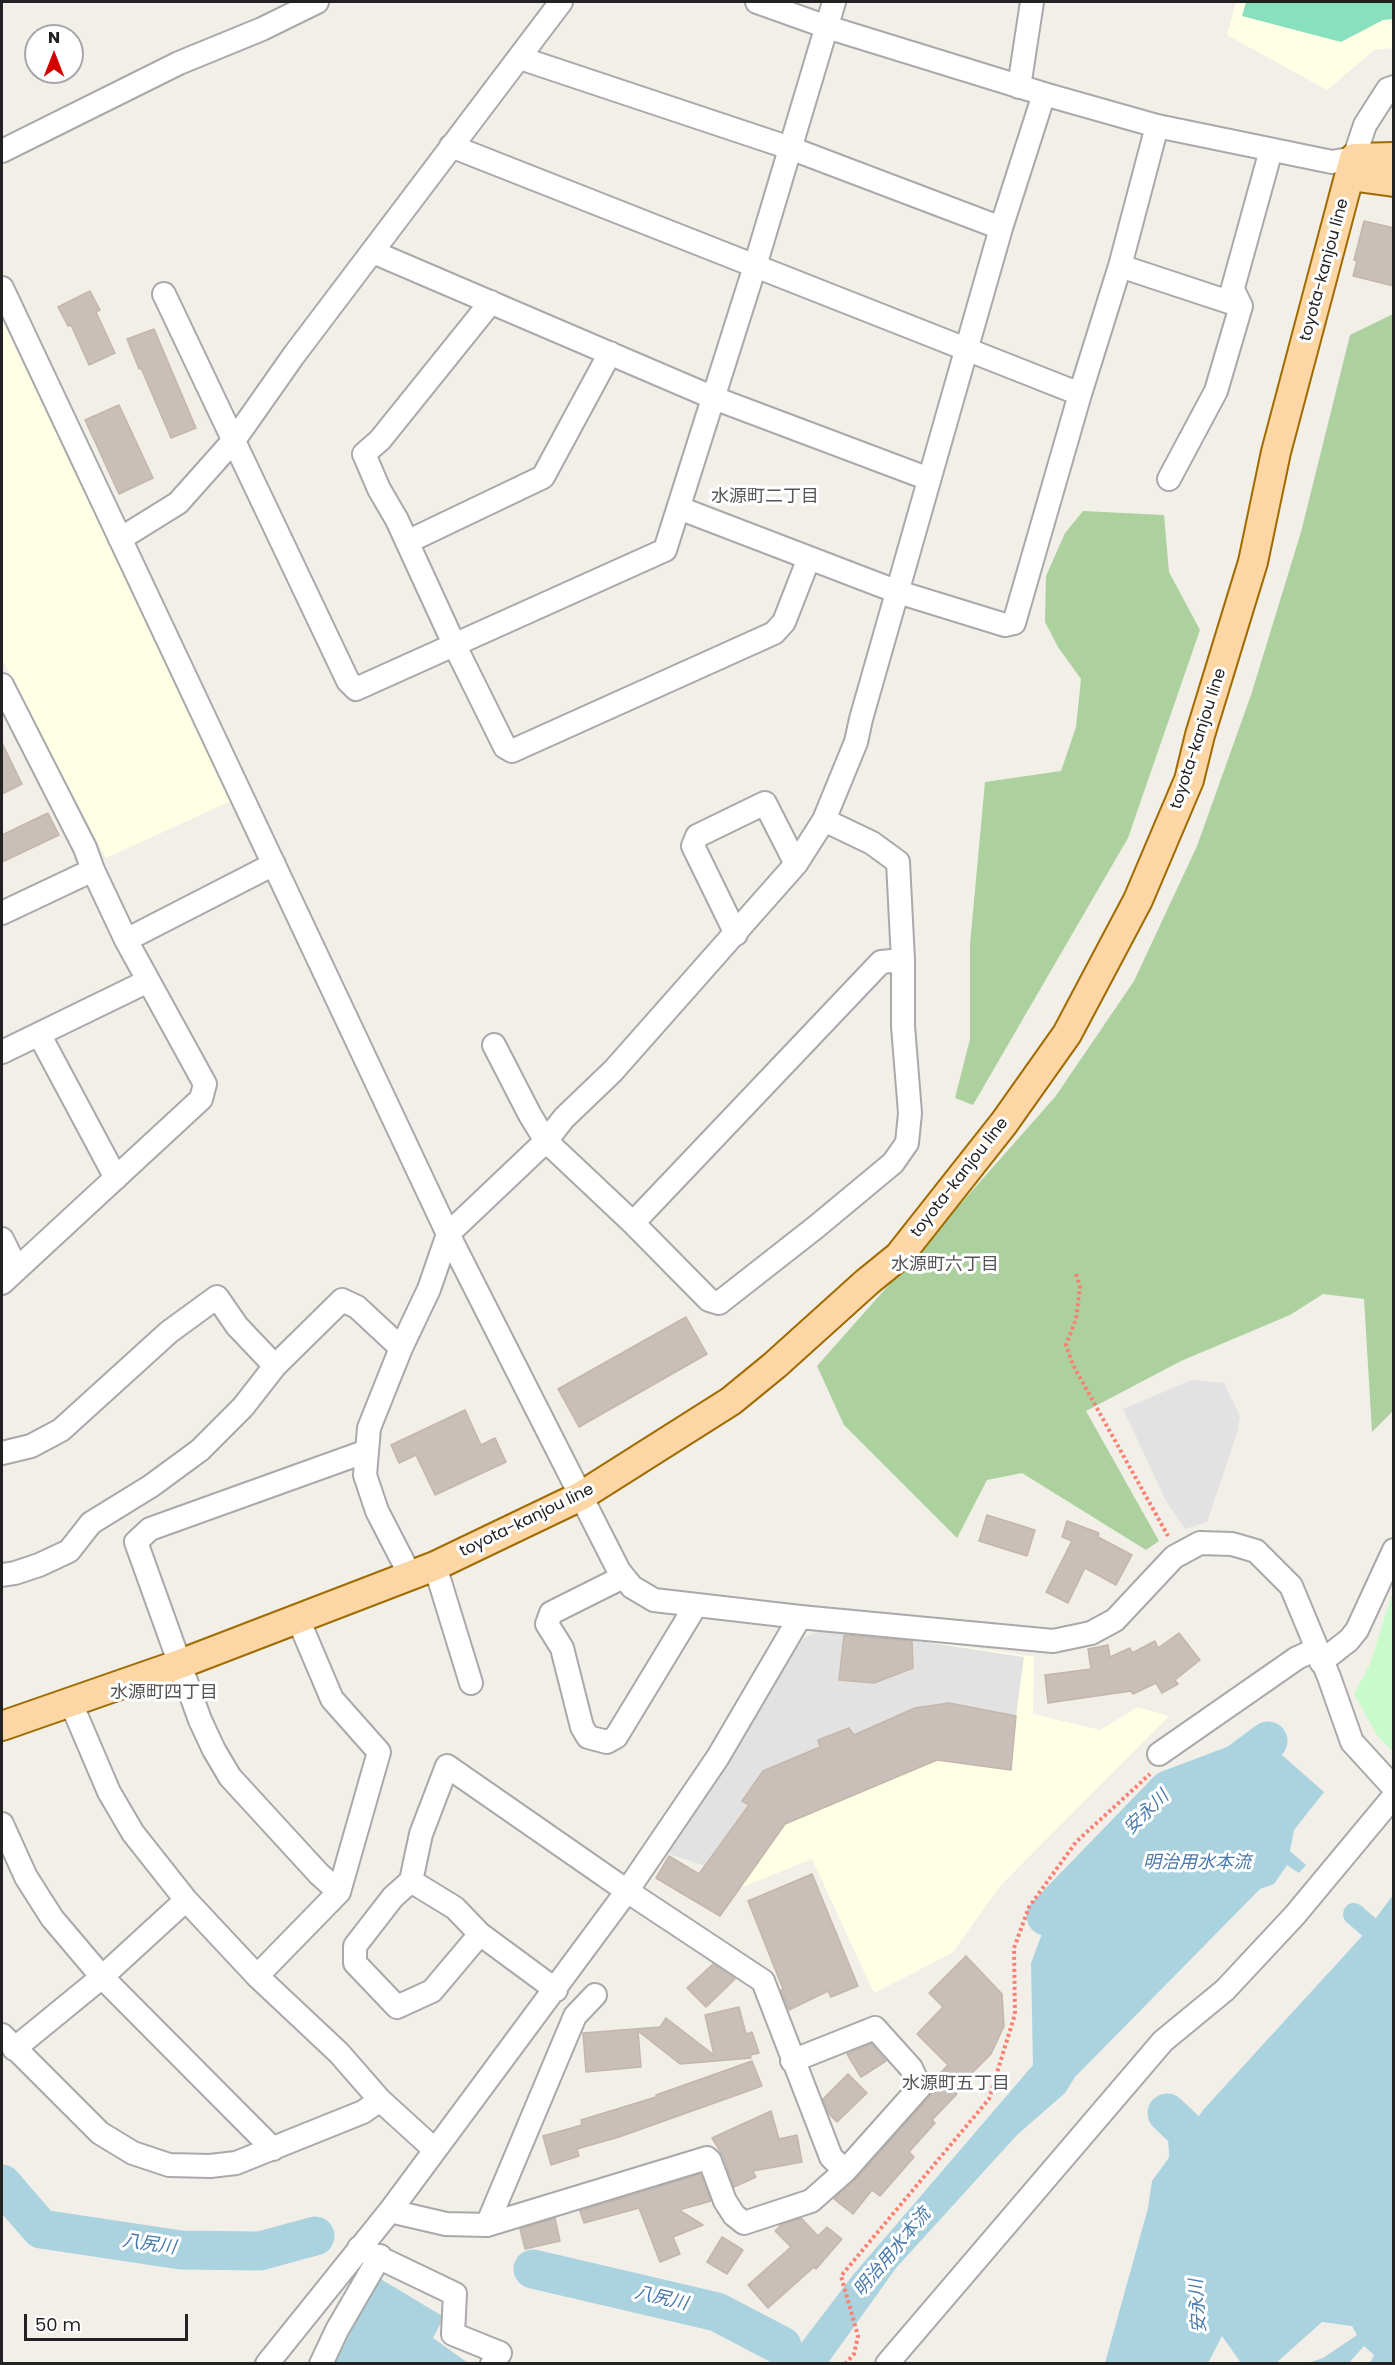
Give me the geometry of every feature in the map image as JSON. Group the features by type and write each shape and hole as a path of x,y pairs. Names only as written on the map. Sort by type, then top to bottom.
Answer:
{"main road":[{"path":"1345,166 1394,158"},
{"name":"toyota-kanjou line","path":"2,1726 71,1704 180,1664 423,1571 581,1496 731,1401 899,1256 1004,1123 1067,1034 1138,900 1189,780 1200,735 1253,562 1276,452 1345,166 1394,182"}],"street":[{"path":"2,151 179,63 262,29 317,2"},
{"path":"120,539 178,503 235,439 288,364 561,2"},
{"path":"757,2 827,27 1019,87 1157,126 1345,166 1365,125 1388,89 1394,87"},
{"path":"164,294 235,439 348,681 356,689 665,550 755,266 834,2"},
{"path":"1019,87 1032,2"},
{"path":"520,58 790,148 1001,228"},
{"path":"471,1683 423,1571 377,1511 365,1475 369,1428 401,1348 424,1299 448,1234 546,1141 564,1118 613,1071 796,864 824,820 856,742 1001,228 1044,94"},
{"path":"679,508 898,592 1005,625 1014,623 1080,394 1120,266 1157,126"},
{"path":"451,146 1080,394"},
{"path":"1120,266 1230,302 1271,150"},
{"path":"373,252 714,398 929,480"},
{"path":"2,288 448,1234 623,1577 632,1587 654,1600 800,1617 1053,1641 1091,1633 1115,1620 1174,1557 1200,1543 1232,1544 1256,1551 1291,1586 1352,1742 1394,1788"},
{"path":"1169,479 1216,391 1241,306 1233,290"},
{"path":"491,302 380,440 364,454 505,747 512,751 774,633 784,622 808,558"},
{"path":"407,542 543,477 610,353"},
{"path":"2,685 85,848 126,940 205,1084 201,1100 9,1276"},
{"path":"736,933 693,846 697,836 765,803 796,864"},
{"path":"494,1045 546,1141 633,1223 709,1300 719,1303 893,1163 907,1143 910,1113 903,1026 903,960 898,862 872,843 824,820"},
{"path":"126,940 274,864"},
{"path":"2,913 93,870"},
{"path":"633,1223 881,962 903,960"},
{"path":"2,1052 148,981"},
{"path":"39,1034 116,1178"},
{"path":"2,1239 9,1276"},
{"path":"2,1453 31,1446 61,1430 169,1332 217,1297 237,1326 275,1366"},
{"path":"2,1575 31,1568 69,1551 91,1523 151,1486 200,1450 243,1407 275,1366 342,1300 357,1307 401,1348"},
{"path":"339,1892 319,1874 230,1777 200,1720 136,1542 150,1529 367,1451"},
{"path":"1159,1761 1297,1658 1319,1655 1349,1640 1357,1630 1394,1550"},
{"path":"623,1577 551,1613 547,1624 562,1648 582,1727 588,1737 607,1742 616,1737 696,1605"},
{"path":"321,2364 369,2252 390,2211 556,1990 627,1891 718,1757 800,1617"},
{"path":"257,1976 339,1892 379,1752 332,1699 297,1618"},
{"path":"71,1704 109,1792 133,1833 186,1900 257,1976 339,2053 380,2100 435,2150"},
{"path":"480,1934 432,1991 397,2007 356,1963 355,1946 393,1897 411,1881 422,1834 447,1766 627,1891 763,1981 831,2157 845,2171"},
{"path":"887,2364 1163,2041 1225,1990 1295,1915 1394,1796"},
{"path":"2,1824 26,1877 52,1918 102,1977 273,2149"},
{"path":"411,1881 455,1908 480,1934 556,1990"},
{"path":"186,1900 102,1977 8,2042 100,2133 133,2153 168,2165 210,2166 236,2163 363,2112 380,2100"},
{"path":"487,2225 575,2016 594,1995"},
{"path":"390,2211 446,2224 487,2225 707,2158 725,2201 734,2215 744,2223 811,2201 845,2171 920,2087 911,2068 875,2028 792,2061"},
{"path":"267,2364 369,2252"},
{"path":"369,2252 455,2294 453,2334 500,2354 492,2364"}],"path":[{"path":"1076,1274 1080,1287 1076,1318 1066,1345 1069,1355 1170,1539"},
{"path":"845,2364 854,2354 858,2336 841,2276 989,2099 1016,2014 1014,1948 1029,1907 1076,1842 1159,1761"}],"shaded area":[{"path":"1236,2 1393,2 1393,48 1374,50 1327,90 1227,35"},
{"path":"2,319 231,801 106,858 2,659"},
{"path":"1192,1380 1224,1383 1240,1416 1237,1433 1207,1522 1185,1529 1166,1501 1123,1409"},
{"path":"844,1629 1034,1657 1033,1714 1100,1730 1138,1707 1169,1716 1001,1885 952,1953 874,1993 812,1859 740,1888 705,1866 666,1853 803,1638 816,1632"},
{"path":"844,1629 840,1679 874,1683 912,1668 912,1640 1024,1657 1016,1716 949,1703 915,1708 854,1735 849,1728 818,1740 820,1747 763,1771 742,1800 749,1805 705,1866 666,1853 803,1638 816,1632"}],"green space":[{"path":"1246,2 1393,2 1393,19 1383,20 1341,42 1242,16"},
{"path":"1393,314 1393,1411 1372,1432 1364,1299 1323,1294 1290,1315 1181,1361 1086,1411 1159,1541 1146,1550 1022,1473 987,1480 957,1538 844,1425 817,1366 1055,1097 1134,981 1197,846 1251,695 1301,532 1350,335"},
{"path":"1083,511 1164,515 1169,572 1200,630 1128,838 973,1105 955,1098 970,1039 970,944 985,782 1061,771 1076,727 1081,679 1058,647 1045,622 1046,576 1065,533"},
{"path":"1393,1591 1393,1752 1377,1735 1354,1694 1370,1664"}],"water":[{"name":"明治用水本流","path":"1274,1748 1324,1792 1294,1830 1290,1851 1306,1865 1299,1873 1287,1865 1274,1884 1260,1889 1075,2077 1065,2093 1017,2135 896,2268 828,2363 786,2363 853,2275 1033,2065 1031,1963 1042,1934 1166,1805 1185,1790 1229,1778 1251,1768"},
{"path":"1393,1895 1393,2363 1370,2363 1374,2355 1364,2346 1349,2363 1308,2363 1323,2358 1357,2335 1352,2326 1322,2322 1276,2363 1241,2363 1222,2336 1208,2363 1105,2363 1148,2208 1152,2181 1204,2109 1364,1934"},
{"path":"379,2278 444,2317 433,2338 468,2363 334,2364"}],"building":[{"path":"1364,221 1394,228 1394,286 1353,276 1357,261 1354,260"},
{"path":"90,291 100,310 96,312 115,353 89,365 71,325 68,326 58,307"},
{"path":"154,329 196,428 171,438 127,339"},
{"path":"119,405 153,478 119,494 85,420"},
{"path":"2,743 22,784 2,794"},
{"path":"48,813 59,835 2,862 2,835"},
{"path":"686,1317 707,1354 579,1427 558,1389"},
{"path":"465,1410 481,1445 495,1438 506,1462 435,1495 416,1455 399,1463 391,1445"},
{"path":"987,1515 1035,1530 1027,1556 979,1541"},
{"path":"1067,1521 1099,1533 1098,1537 1132,1555 1116,1585 1085,1568 1068,1603 1046,1592 1072,1541 1062,1537"},
{"path":"1179,1633 1200,1660 1175,1680 1178,1684 1162,1693 1156,1683 1133,1694 1131,1691 1048,1703 1045,1675 1091,1669 1088,1649 1108,1645 1110,1657 1130,1648 1132,1653 1155,1641 1158,1648"},
{"path":"844,1635 912,1641 913,1668 874,1683 839,1680"},
{"path":"949,1703 1016,1716 1011,1770 937,1760 785,1824 720,1916 656,1878 669,1856 699,1874 749,1805 742,1801 763,1771 820,1747 818,1740 849,1728 854,1735 915,1708"},
{"path":"812,1874 858,1986 831,1997 828,1991 789,2010 748,1901"},
{"path":"966,1956 1002,1994 1004,2026 991,2054 954,2091 957,2094 932,2120 935,2123 909,2152 914,2157 880,2196 872,2190 853,2214 834,2199 855,2180 930,2096 933,2090 932,2082 948,2065 917,2034 943,2007 929,1993"},
{"path":"713,1964 735,1979 706,2007 687,1988"},
{"path":"739,2007 746,2034 752,2032 759,2053 750,2055 751,2058 680,2064 638,2031 641,2067 586,2072 583,2033 660,2027 666,2018 714,2055 705,2015"},
{"path":"871,2044 886,2061 861,2077 847,2054"},
{"path":"752,2061 762,2086 619,2137 577,2149 579,2156 551,2165 543,2136 582,2125 581,2120 656,2097 656,2095"},
{"path":"848,2074 867,2093 837,2122 829,2114 823,2099"},
{"path":"771,2111 779,2139 797,2135 802,2162 753,2171 756,2177 734,2187 723,2156 712,2138"},
{"path":"700,2174 711,2201 679,2210 703,2225 673,2237 680,2254 660,2262 639,2208 584,2223 580,2211"},
{"path":"555,2218 560,2241 525,2249 520,2229"},
{"path":"801,2218 818,2236 827,2227 842,2239 816,2269 814,2267 768,2308 748,2285 791,2247 775,2231 781,2225"},
{"path":"722,2237 743,2250 727,2274 707,2262"}],"waterway":[{"name":"安永川","path":"1046,1916 1168,1790 1237,1764 1268,1741"},
{"path":"1354,1914 1394,1949"},
{"name":"安永川","path":"1167,2113 1187,2132 1191,2186"},
{"name":"八尻川","path":"2,2184 41,2229 181,2250 260,2251 315,2236"},
{"name":"八尻川","path":"533,2269 717,2312 782,2346"}],"district":[{"name":"水源町二丁目","path":"765,497"},
{"name":"水源町六丁目","path":"945,1265"},
{"name":"水源町四丁目","path":"164,1693"},
{"name":"水源町五丁目","path":"956,2084"}]}
